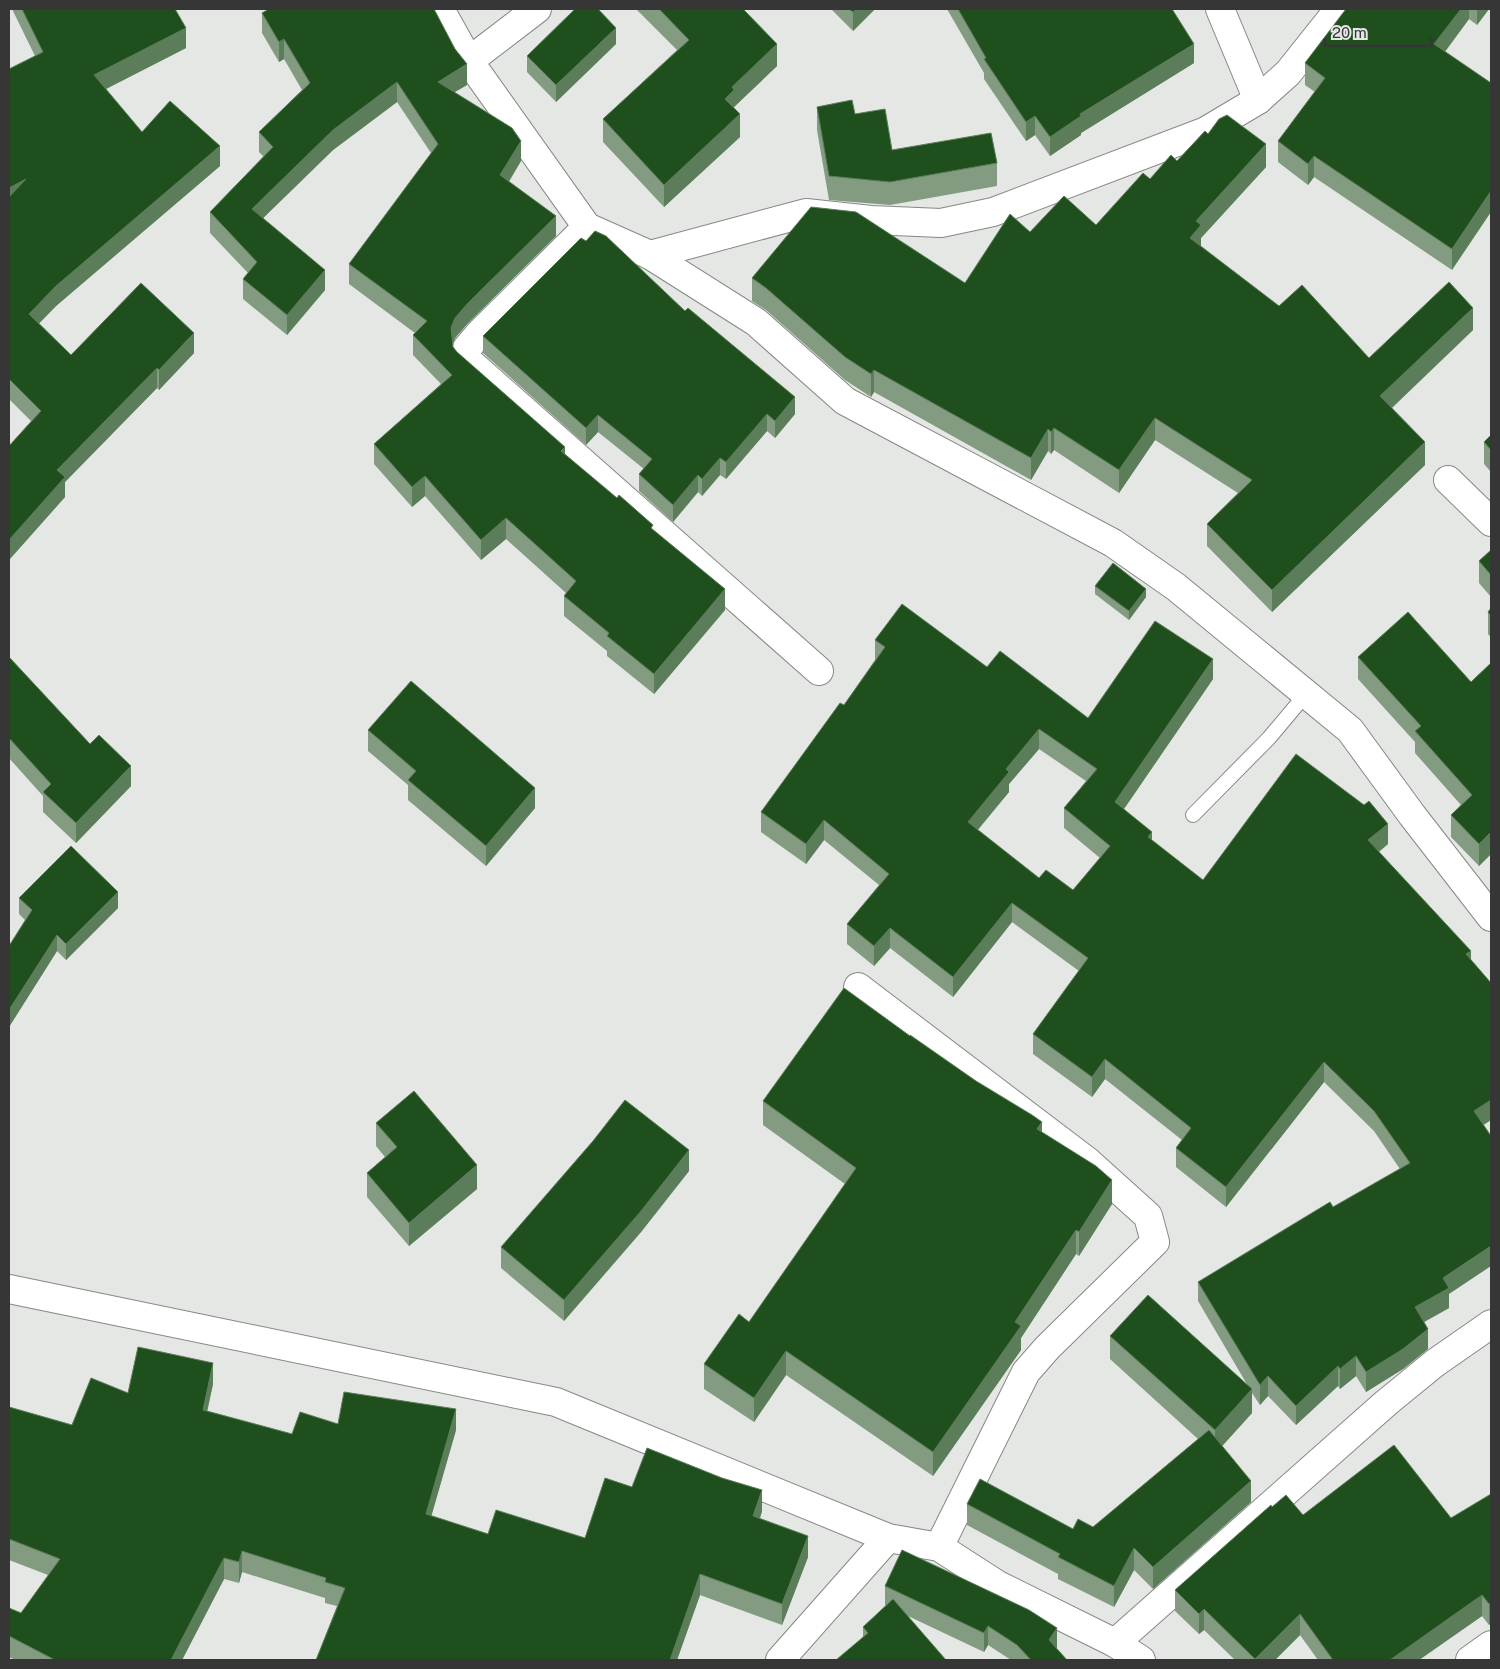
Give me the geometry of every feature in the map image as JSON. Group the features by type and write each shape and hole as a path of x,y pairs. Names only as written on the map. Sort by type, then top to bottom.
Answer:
{"street":[{"path":"440,9 469,61 587,227 650,255 756,322 845,402 1113,543 1176,587 1350,730 1412,815 1491,917"},
{"path":"469,61 537,9"},
{"path":"1220,9 1258,100"},
{"path":"650,255 806,213 871,220 942,222 994,212 1206,131 1258,100 1288,73 1339,9"},
{"path":"587,227 479,334 467,348 467,360 819,671"},
{"path":"1448,480 1491,522"},
{"path":"858,987 1087,1161 1148,1216 1155,1242 1047,1348 1026,1372 939,1547"},
{"path":"9,1289 556,1402 888,1538 939,1547 998,1585 1115,1644 1141,1660"},
{"path":"1115,1644 1386,1402 1491,1324"},
{"path":"780,1660 888,1538"},
{"path":"1470,1660 1491,1645"}],"lane":[{"path":"1193,816 1269,738 1306,694"}],"building":[{"path":"22,9 175,9 186,28 94,75 142,132 170,101 220,146 56,286 29,314 71,355 141,283 194,333 57,470 65,477 9,540 9,446 41,411 9,379 9,197 26,179 9,188 9,69 43,52"},
{"path":"269,9 434,9 455,49 467,64 438,82 512,128 521,141 500,175 556,216 455,318 451,328 453,347 565,447 561,451 617,498 619,495 653,525 651,528 725,589 654,674 607,636 609,633 564,596 576,581 506,518 481,540 425,476 412,487 374,444 452,375 413,335 427,321 349,264 438,144 397,82 333,130 252,209 325,270 287,315 243,279 257,262 210,212 273,147 259,132 310,83 284,39 279,42 262,13"},
{"path":"575,9 598,9 616,28 556,85 527,56"},
{"path":"659,9 743,9 777,44 732,87 734,90 725,99 740,114 664,185 603,119 689,40"},
{"path":"958,9 1172,9 1194,44 1080,114 1081,116 1050,137 1035,116 1026,122 984,59 986,58"},
{"path":"1346,9 1461,9 1434,44 1491,83 1491,191 1452,249 1314,156 1308,164 1278,141 1325,78 1305,63"},
{"path":"852,100 855,114 885,109 892,150 991,133 997,163 890,182 829,176 817,107"},
{"path":"1227,115 1266,144 1196,221 1201,225 1190,238 1279,306 1302,285 1369,358 1449,282 1473,308 1380,396 1425,442 1272,590 1207,524 1252,480 1155,418 1119,470 1054,428 1051,432 1048,429 1031,458 874,370 871,374 845,357 752,278 811,207 856,212 965,283 1010,214 1030,232 1064,196 1096,225 1143,173 1150,179 1171,155 1177,161 1205,131 1208,134 1219,119"},
{"path":"595,231 606,236 685,311 688,308 795,397 775,421 767,414 726,462 720,458 702,479 698,475 673,505 639,474 652,459 598,415 586,428 483,336 581,238 586,241"},
{"path":"1491,435 1491,450 1484,442"},
{"path":"1491,550 1491,575 1479,561"},
{"path":"1113,563 1146,589 1129,611 1095,586"},
{"path":"902,604 987,667 1000,651 1088,718 1155,621 1213,659 1115,802 1152,832 1148,837 1203,880 1296,754 1364,805 1369,801 1388,824 1368,840 1471,951 1466,954 1491,983 1491,1100 1474,1111 1491,1136 1491,1246 1443,1278 1449,1288 1415,1307 1428,1329 1403,1349 1366,1372 1356,1356 1340,1369 1338,1366 1296,1406 1268,1376 1260,1385 1198,1282 1330,1202 1333,1207 1410,1163 1374,1111 1324,1062 1226,1187 1176,1148 1191,1128 1105,1059 1092,1077 1033,1034 1088,958 1012,903 953,977 890,928 874,946 847,924 889,874 824,820 806,844 761,812 840,703 844,705 885,647 875,640","holes":["1039,729 1097,769 1064,808 1110,846 1073,890 1046,870 1039,878 968,822 1009,772 1006,769"]},
{"path":"1408,612 1471,682 1491,663 1491,832 1479,844 1451,815 1472,795 1415,731 1421,726 1358,657"},
{"path":"9,657 90,744 99,735 131,766 76,823 43,792 51,784 9,738"},
{"path":"411,681 535,788 486,846 408,780 416,771 368,730"},
{"path":"71,846 118,892 66,944 57,935 9,1010 9,946 32,910 19,898"},
{"path":"844,988 976,1081 1042,1122 1037,1129 1096,1166 1112,1180 1079,1232 1076,1230 1015,1322 1021,1326 933,1452 786,1351 754,1398 704,1364 739,1314 749,1322 856,1168 763,1101"},
{"path":"414,1091 477,1165 409,1223 367,1173 397,1147 376,1123"},
{"path":"625,1100 689,1150 641,1211 564,1300 501,1247 593,1141"},
{"path":"1148,1295 1252,1389 1215,1430 1110,1336"},
{"path":"138,1347 213,1363 203,1410 292,1434 300,1412 338,1424 344,1392 456,1409 426,1514 488,1534 496,1510 585,1538 605,1478 632,1487 647,1448 722,1478 762,1490 753,1516 808,1536 782,1604 700,1574 670,1660 316,1660 345,1588 325,1582 326,1578 242,1551 239,1562 224,1558 171,1660 55,1660 9,1636 9,1608 21,1613 60,1559 9,1539 9,1407 72,1425 91,1378 128,1393"},
{"path":"1209,1430 1251,1481 1153,1567 1134,1548 1114,1586 1058,1557 1060,1554 967,1504 980,1479 1073,1529 1078,1519 1093,1527"},
{"path":"1394,1445 1451,1518 1491,1494 1491,1603 1489,1604 1482,1595 1390,1660 1333,1660 1300,1614 1255,1659 1204,1609 1199,1614 1175,1590 1271,1505 1272,1507 1286,1495 1303,1515"},
{"path":"902,1550 1029,1610 1057,1628 1049,1640 1067,1660 1031,1660 1017,1645 988,1626 984,1633 885,1586"},
{"path":"893,1599 946,1660 836,1660 868,1633 863,1627"}]}
